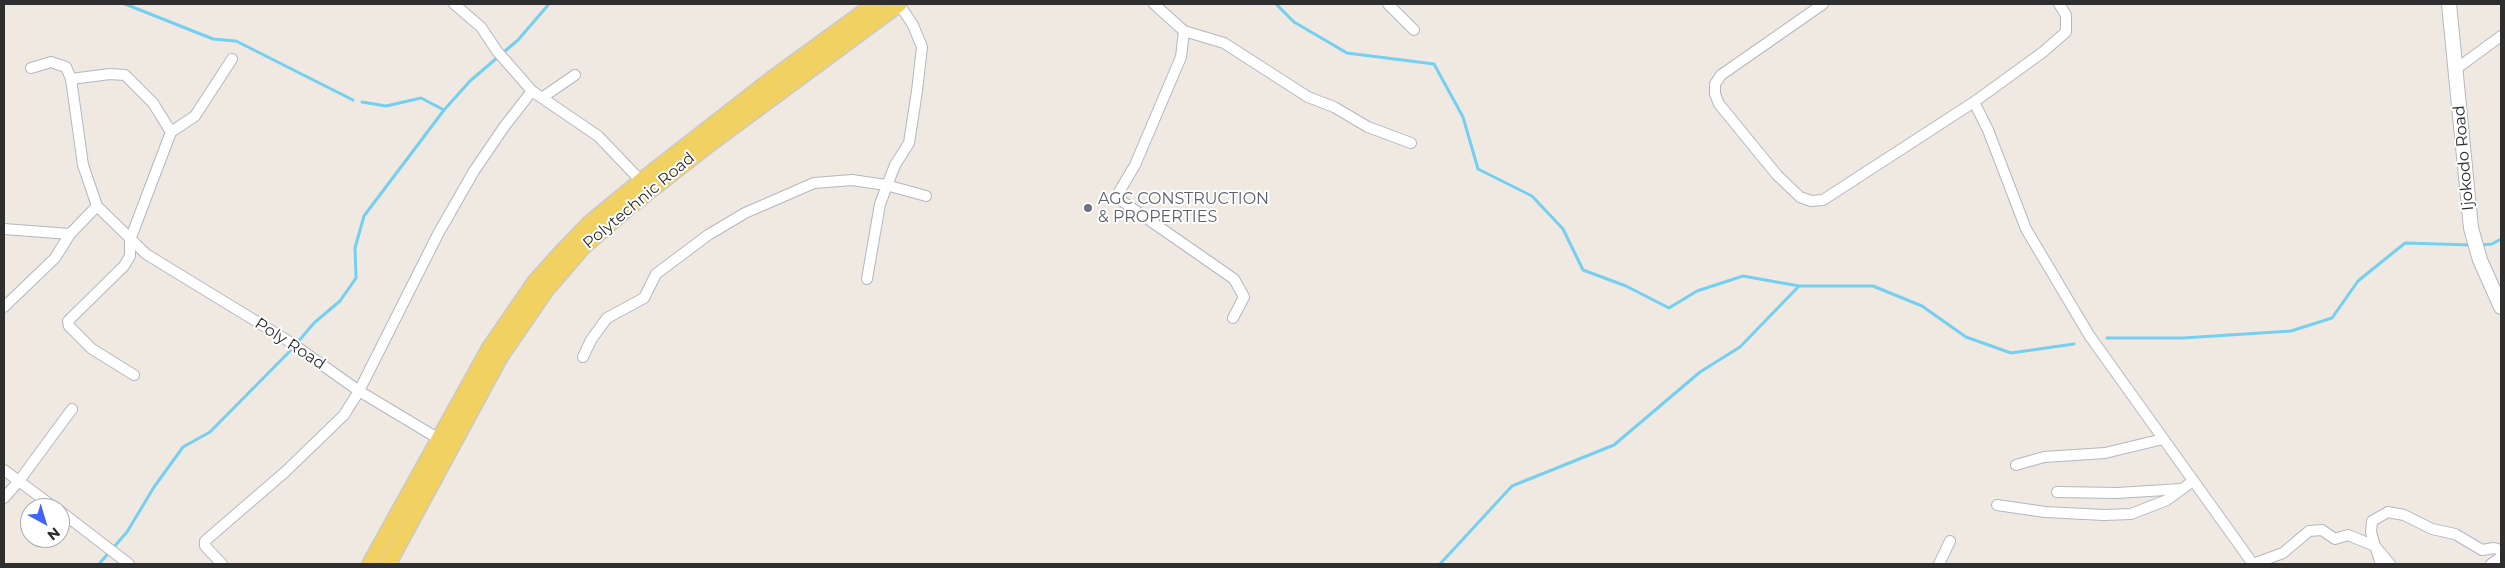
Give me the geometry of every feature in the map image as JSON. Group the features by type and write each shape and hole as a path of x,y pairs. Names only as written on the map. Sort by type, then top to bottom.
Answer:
{"main road":[{"name":"Polytechnic Road","path":"645,186 772,79 876,4"},
{"name":"Polytechnic Road","path":"388,564 489,349 535,282 590,223 645,186 899,4"},
{"name":"Ijokodo Road","path":"2449,4 2471,228 2480,260 2501,307"},
{"name":"Polytechnic Road","path":"370,564 446,443"}],"street":[{"path":"454,4 481,27 497,51 532,91 598,136 645,186"},
{"path":"867,279 880,204 895,165 909,143 922,47 913,25 899,4"},
{"path":"1154,4 1184,31 1224,43 1283,79 1308,98 1334,107 1368,127 1411,143"},
{"path":"1388,4 1414,30"},
{"path":"1822,4 1721,75 1715,84 1715,94 1719,104 1777,175 1800,197 1811,201 1824,200 1974,102 2043,52 2066,32 2066,15 2059,4"},
{"path":"1184,31 1181,57 1135,165 1116,197 1234,279 1244,298 1233,318"},
{"path":"2456,69 2501,36"},
{"path":"134,375 92,349 69,326 68,322 124,266 130,256 130,240 171,132 195,116 232,59"},
{"path":"4,307 55,258 70,234 96,206 82,165 71,79 66,67 59,63 51,62 31,68"},
{"path":"71,79 110,74 125,75 153,103 171,132"},
{"path":"543,97 575,75"},
{"path":"222,564 204,544 331,430 344,415 359,391 442,226 479,164 532,91"},
{"path":"1974,102 1988,130 2026,229 2089,335 2253,564 2282,553 2309,531 2322,530 2335,539 2348,535 2375,546 2390,564"},
{"path":"583,357 591,340 607,318 644,298 656,274 708,235 745,213 814,183 852,180 886,185 926,196"},
{"name":"Poly Road","path":"96,206 146,254 290,342 359,391 446,443"},
{"path":"4,229 70,234"},
{"path":"4,498 19,481 72,409"},
{"path":"2016,465 2044,457 2105,453 2163,440"},
{"path":"4,470 42,498"},
{"path":"1997,505 2044,512 2104,515 2131,514 2167,500 2193,481"},
{"path":"2057,492 2118,493 2182,489"},
{"path":"2381,564 2371,532 2372,521 2388,512 2404,515 2432,529 2455,534 2482,550 2494,548 2501,550"},
{"path":"70,518 128,563"},
{"path":"1939,564 1950,540"},
{"path":"2491,564 2501,557"}],"waterway":[{"path":"125,4 213,39 236,41 353,100"},
{"path":"297,343 314,323 340,301 356,278 355,248 364,216 444,110 470,81 518,40 549,4"},
{"path":"1276,4 1294,22 1347,53 1434,64 1463,117 1478,169 1532,196 1563,229 1583,270 1626,286 1669,308 1697,291 1743,276 1799,286 1873,286 1922,306 1966,337 2011,353 2074,344"},
{"path":"362,102 386,106 421,98 444,110"},
{"path":"2480,245 2492,244 2501,239"},
{"path":"2107,338 2183,338 2291,331 2332,318 2358,281 2405,243 2471,245"},
{"path":"1440,564 1512,486 1614,445 1700,372 1740,347 1799,286"},
{"path":"99,564 127,532 154,487 183,447 210,432 293,348"}],"place":[{"name":"AGC CONSTRUCTION & PROPERTIES","path":"1088,208"}]}
